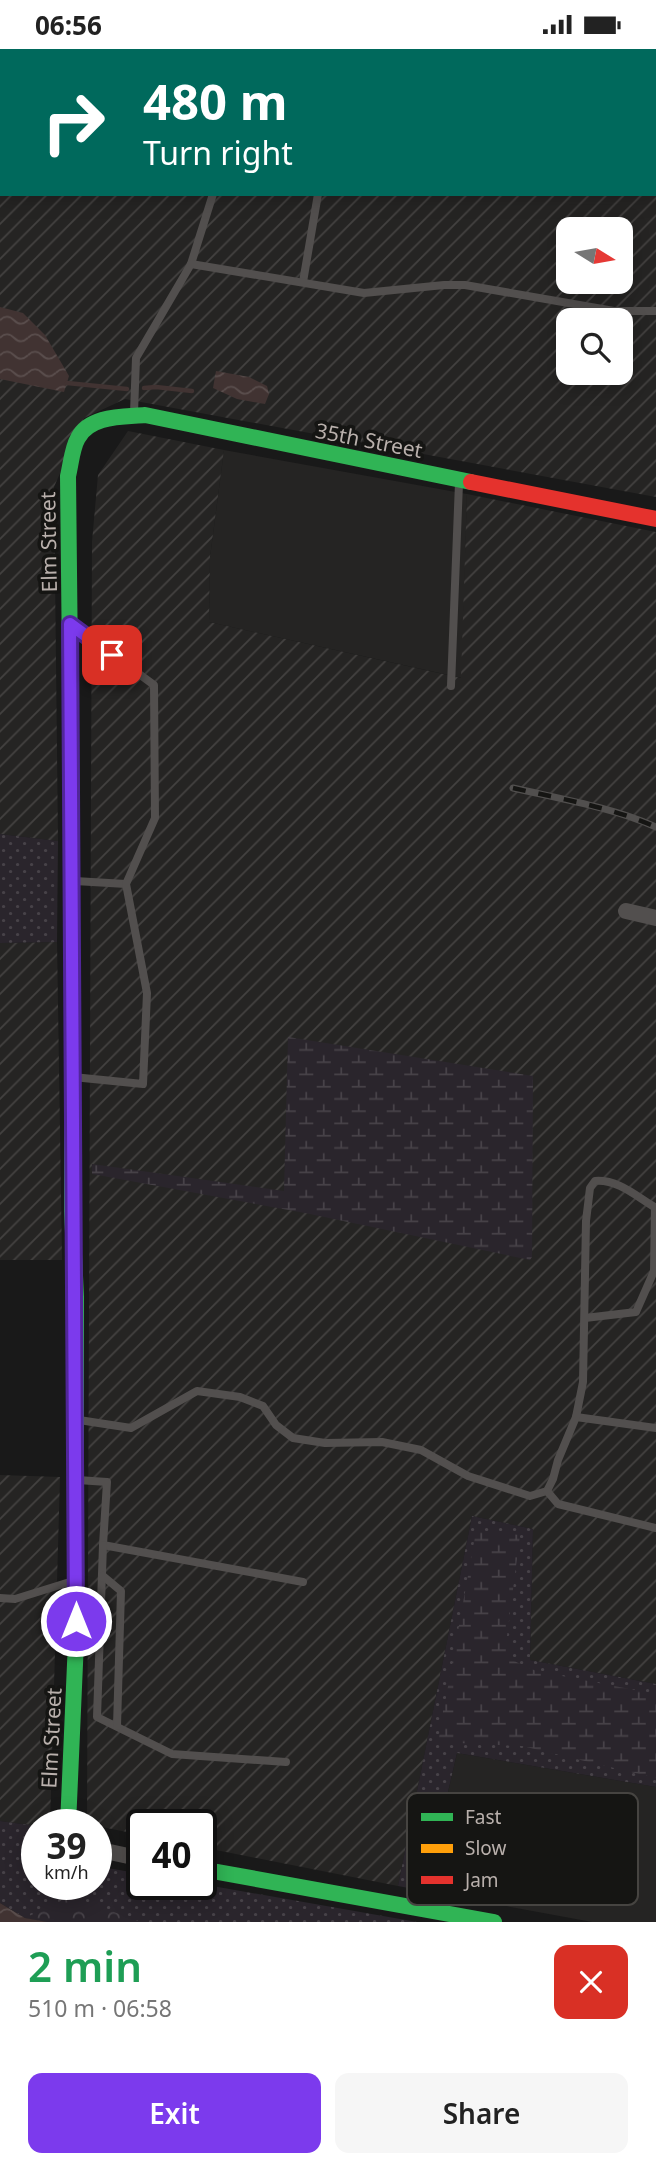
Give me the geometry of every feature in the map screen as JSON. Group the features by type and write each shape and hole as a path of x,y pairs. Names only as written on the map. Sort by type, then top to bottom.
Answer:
{"street":[{"name":"35th Street","path":"78,437 93,423 145,415 656,519"},
{"name":"Elm Street","path":"69,1809 76,1641 76,1297 72,1212 68,476 78,437"},
{"path":"626,911 656,918"},
{"path":"217,1872 494,1922"}],"lane":[{"path":"135,416 133,405 136,358 191,264 211,196"},
{"path":"303,282 318,196"},
{"path":"191,264 364,293 465,285 614,311 656,311"},
{"path":"451,686 459,480"},
{"path":"70,624 154,685 155,818 126,884 147,993 143,1084 73,1077"},
{"path":"72,881 126,884"},
{"path":"76,1420 131,1427 197,1391 240,1397 263,1406 276,1425 293,1438 325,1443 382,1442 421,1450 468,1476 530,1496 547,1491 554,1479 558,1460 576,1417 583,1382 586,1221 590,1188 595,1181 605,1180 655,1207 653,1271 636,1312 585,1318"},
{"path":"576,1417 656,1428"},
{"path":"76,1479 107,1482 97,1717 172,1754 286,1762"},
{"path":"547,1491 558,1504 656,1528"},
{"path":"103,1545 303,1582"},
{"path":"103,1576 121,1591 117,1726"},
{"path":"0,1598 15,1599 76,1580"}],"shaded area":[{"path":"0,196 656,196 656,497 125,399 84,418 54,487 58,841 0,834"},
{"path":"128,431 224,450 210,557 209,622 461,678 467,494 656,532 656,1684 530,1660 533,1529 472,1516 417,1793 407,1793 407,1841 398,1886 217,1850 217,1809 126,1809 126,1832 112,1829 112,1809 87,1809 92,542 98,475"},
{"path":"224,450 467,494 462,678 209,622 210,557"},
{"path":"57,942 62,1260 0,1260 0,943"},
{"path":"0,1475 60,1477 50,1809 21,1809 21,1824 0,1821"},
{"path":"457,1753 656,1787 656,1922 592,1922 500,1905 638,1905 638,1793 448,1793"}],"green space":[{"path":"0,834 58,841 57,942 0,943"},
{"path":"288,1037 533,1076 530,1260 305,1213 92,1174 92,1164 284,1191"},
{"path":"472,1516 533,1529 530,1660 656,1684 656,1787 457,1753 448,1793 417,1793"},
{"path":"476,1531 520,1535 507,1636 514,1661 536,1671 656,1694 656,1778 522,1746 438,1742"},
{"path":"0,1821 21,1824 21,1900 112,1900 112,1869 126,1871 126,1900 217,1900 217,1887 417,1922 47,1922 25,1918 0,1903"},
{"path":"407,1841 407,1888 398,1886"},
{"path":"63,1900 82,1900 141,1922 47,1922 25,1918"}],"water":[{"path":"0,307 23,313 45,335 69,376 64,392 0,379"},
{"path":"216,371 249,377 267,386 269,394 265,404 237,399 213,388"},
{"path":"0,1903 25,1918 47,1922 0,1922"}],"waterway":[{"path":"67,383 127,389"},
{"path":"144,388 192,391"}],"railway":[{"path":"513,788 604,809 656,827"}],"traffic: fast":[{"path":"72,856 68,476 74,446 83,430 99,421 145,415 471,482"},
{"path":"69,1809 76,1641 76,1297 72,1211 72,1110"},
{"path":"217,1872 494,1922"}],"traffic: slow":[{"path":"72,856 72,1110"}],"traffic: jam":[{"path":"471,482 656,519"}],"route":[{"path":"76,1621 70,624 112,655"}]}
